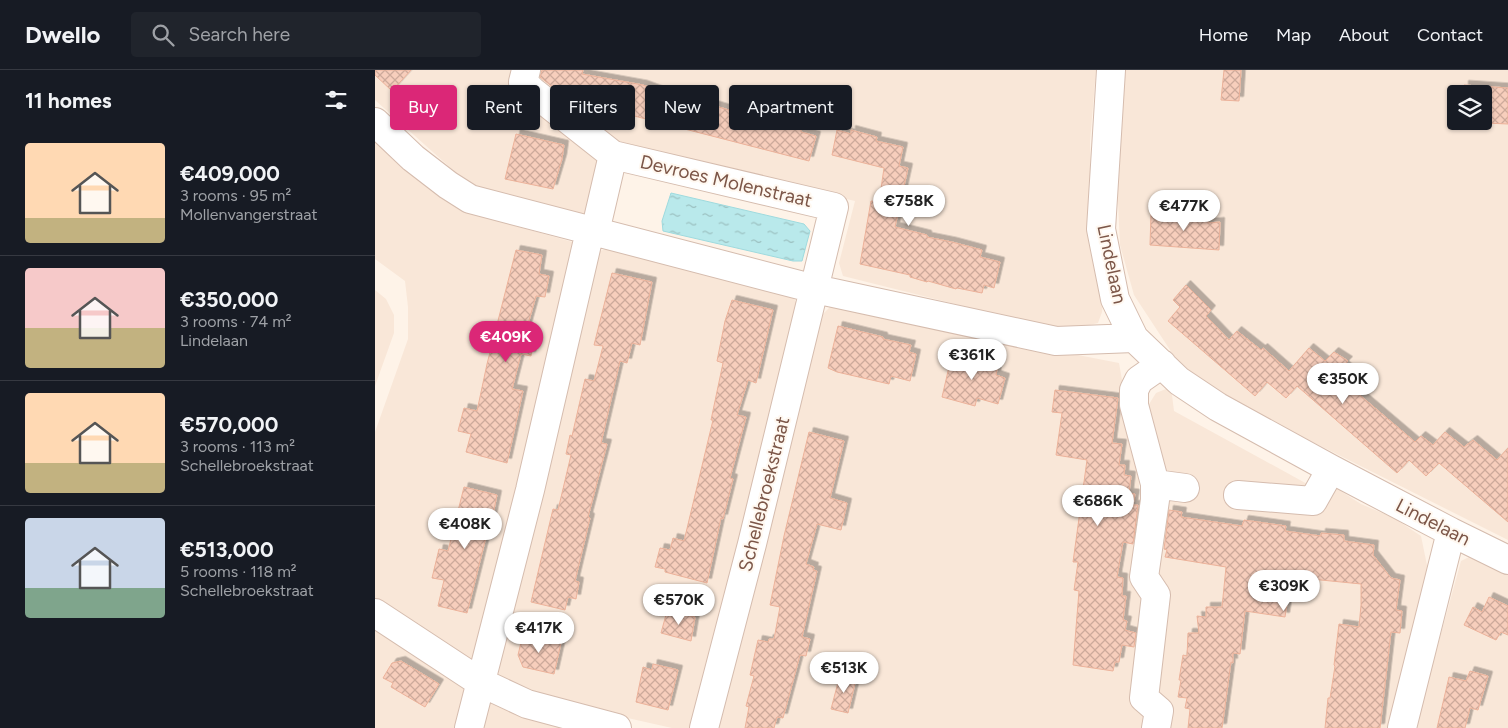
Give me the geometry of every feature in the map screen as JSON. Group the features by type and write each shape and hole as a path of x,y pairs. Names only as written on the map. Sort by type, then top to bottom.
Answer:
{"street":[{"path":"469,728 613,155 523,82 526,70"},
{"name":"Lindelaan","path":"1111,70 1101,229 1115,299 1134,338 1179,381 1218,407 1451,532 1508,560"},
{"path":"375,122 413,158 471,199 815,289 1056,341 1134,338"},
{"name":"Devroes Molenstraat","path":"613,155 834,207 815,289"},
{"name":"Schellebroekstraat","path":"703,728 752,544 815,289"},
{"path":"1156,728 1159,711 1144,698 1156,595 1144,577 1155,500 1155,484 1134,405 1134,390 1139,380 1162,364"},
{"path":"1238,494 1319,503 1331,468"},
{"path":"1155,484 1185,488"},
{"path":"1402,728 1451,532"},
{"path":"375,613 480,682 527,704 617,728"}],"shaded area":[{"path":"375,70 516,70 530,85 467,85 467,130 540,130 540,95 550,106 550,130 573,130 597,156 599,167 589,210 581,216 486,192 464,180 408,130 457,130 457,85 390,85 390,113 375,100"},
{"path":"535,70 1096,70 1090,142 1092,214 1104,292 1102,312 1098,323 1068,330 843,276 839,263 855,201 601,140 589,130 635,130 635,85 550,85 550,99 540,91"},
{"path":"1124,70 1508,70 1508,540 1213,392 1174,356 1134,295 1120,245 1117,182"},
{"path":"375,135 462,207 495,220 576,243 476,664 375,598 375,432 408,339 408,307 405,281 375,259"},
{"path":"610,248 791,293 798,306 693,728 672,728 601,712 532,693 493,676 596,252"},
{"path":"375,290 386,299 394,315 394,333 375,386"},
{"path":"845,306 964,333 1119,363 1138,470 1143,554 1143,728 718,728 818,319 830,307"},
{"path":"1171,387 1174,411 1309,485 1311,472 1361,504 1394,518 1421,536 1429,575 1387,728 1157,728 1146,409 1156,393"},
{"path":"1469,557 1478,558 1508,574 1508,728 1415,728 1461,561"},
{"path":"375,622 473,684 463,728 375,728"},
{"path":"484,691 587,728 475,728"}],"water":[{"path":"671,193 804,224 810,231 802,261 793,261 663,231 662,221"}],"building":[{"path":"375,70 411,70 397,85 390,85 390,89 375,75"},
{"path":"542,70 583,70 582,74 645,86 645,119 635,116 635,85 550,85 540,77"},
{"path":"1224,70 1241,70 1239,101 1221,100"},
{"path":"1492,87 1508,88 1508,124 1492,123"},
{"path":"719,107 729,110 729,130 801,130 801,132 816,136 809,161 689,130 719,130"},
{"path":"837,130 851,134 851,130 877,137 876,141 903,147 899,166 908,168 895,227 982,250 980,257 1000,262 994,288 984,285 982,293 956,289 910,277 910,275 860,264 871,201 879,202 884,168 832,155"},
{"path":"516,134 564,145 553,189 505,179"},
{"path":"1151,214 1208,218 1208,223 1220,222 1219,250 1150,245"},
{"path":"516,250 542,255 539,274 549,276 545,297 536,296 526,331 536,334 531,356 521,354 512,389 523,391 507,463 466,452 471,434 458,431 464,408 477,411"},
{"path":"612,273 652,282 640,345 632,343 627,363 620,361 601,443 607,444 588,517 590,518 575,581 579,582 576,599 568,597 565,610 531,602 553,509 558,510 571,455 566,454 585,379 594,381 603,346 594,345"},
{"path":"1186,285 1211,310 1206,316 1229,340 1237,331 1261,350 1263,348 1289,371 1309,348 1325,361 1334,352 1348,361 1344,365 1357,377 1349,386 1415,442 1421,436 1433,445 1445,432 1464,447 1473,440 1497,460 1508,448 1508,522 1439,463 1426,476 1409,460 1397,473 1297,386 1286,398 1267,382 1255,396 1168,321 1180,307 1173,300"},
{"path":"732,300 773,310 756,383 748,380 737,415 746,417 730,478 733,479 723,519 721,518 707,583 665,572 665,569 655,567 660,548 670,550 673,538 684,541 713,420 711,420 723,363 717,361 725,321"},
{"path":"838,326 911,345 909,352 916,354 910,381 891,376 889,384 837,372 828,368"},
{"path":"952,354 998,365 996,375 1005,378 998,404 977,398 975,406 942,397"},
{"path":"1055,390 1118,398 1112,443 1122,444 1119,465 1125,465 1124,475 1131,476 1129,493 1135,494 1133,505 1138,505 1133,544 1123,542 1117,577 1123,578 1122,596 1126,596 1123,620 1127,621 1125,630 1136,633 1134,647 1122,645 1119,662 1115,662 1113,671 1073,665 1079,591 1074,590 1078,562 1073,562 1087,460 1056,455 1062,413 1052,412"},
{"path":"809,432 844,441 830,498 847,503 841,530 817,524 806,564 814,567 813,570 817,571 802,637 810,639 806,656 800,655 783,718 777,717 774,728 745,728 749,707 746,706 754,676 750,675 758,640 768,642 769,639 774,639 780,607 770,605 784,536"},
{"path":"464,487 497,495 490,529 488,529 467,613 438,606 444,580 432,578 439,549 448,551"},
{"path":"1169,510 1182,512 1181,517 1242,526 1244,520 1286,526 1285,531 1321,536 1321,533 1344,535 1344,541 1374,545 1373,555 1391,578 1400,580 1396,610 1402,611 1400,633 1391,632 1380,728 1325,728 1328,698 1330,698 1335,666 1339,624 1359,627 1361,584 1291,578 1285,617 1245,611 1240,654 1233,653 1233,663 1231,662 1222,728 1188,728 1190,709 1185,708 1187,698 1178,697 1183,655 1187,656 1188,633 1199,633 1197,616 1206,617 1206,607 1222,607 1226,567 1165,557 1167,550 1164,549"},
{"path":"1489,597 1508,606 1508,635 1501,632 1496,640 1464,625 1473,607 1482,612"},
{"path":"667,611 695,617 691,641 661,633"},
{"path":"523,634 561,643 554,674 523,667 518,655"},
{"path":"401,661 439,684 425,707 391,687 393,683 383,678 392,663"},
{"path":"653,664 678,670 668,710 636,702 643,667 652,670"},
{"path":"1470,671 1488,676 1478,710 1470,708 1465,728 1437,728 1449,677 1466,681"},
{"path":"840,675 856,679 848,713 831,709"}]}
